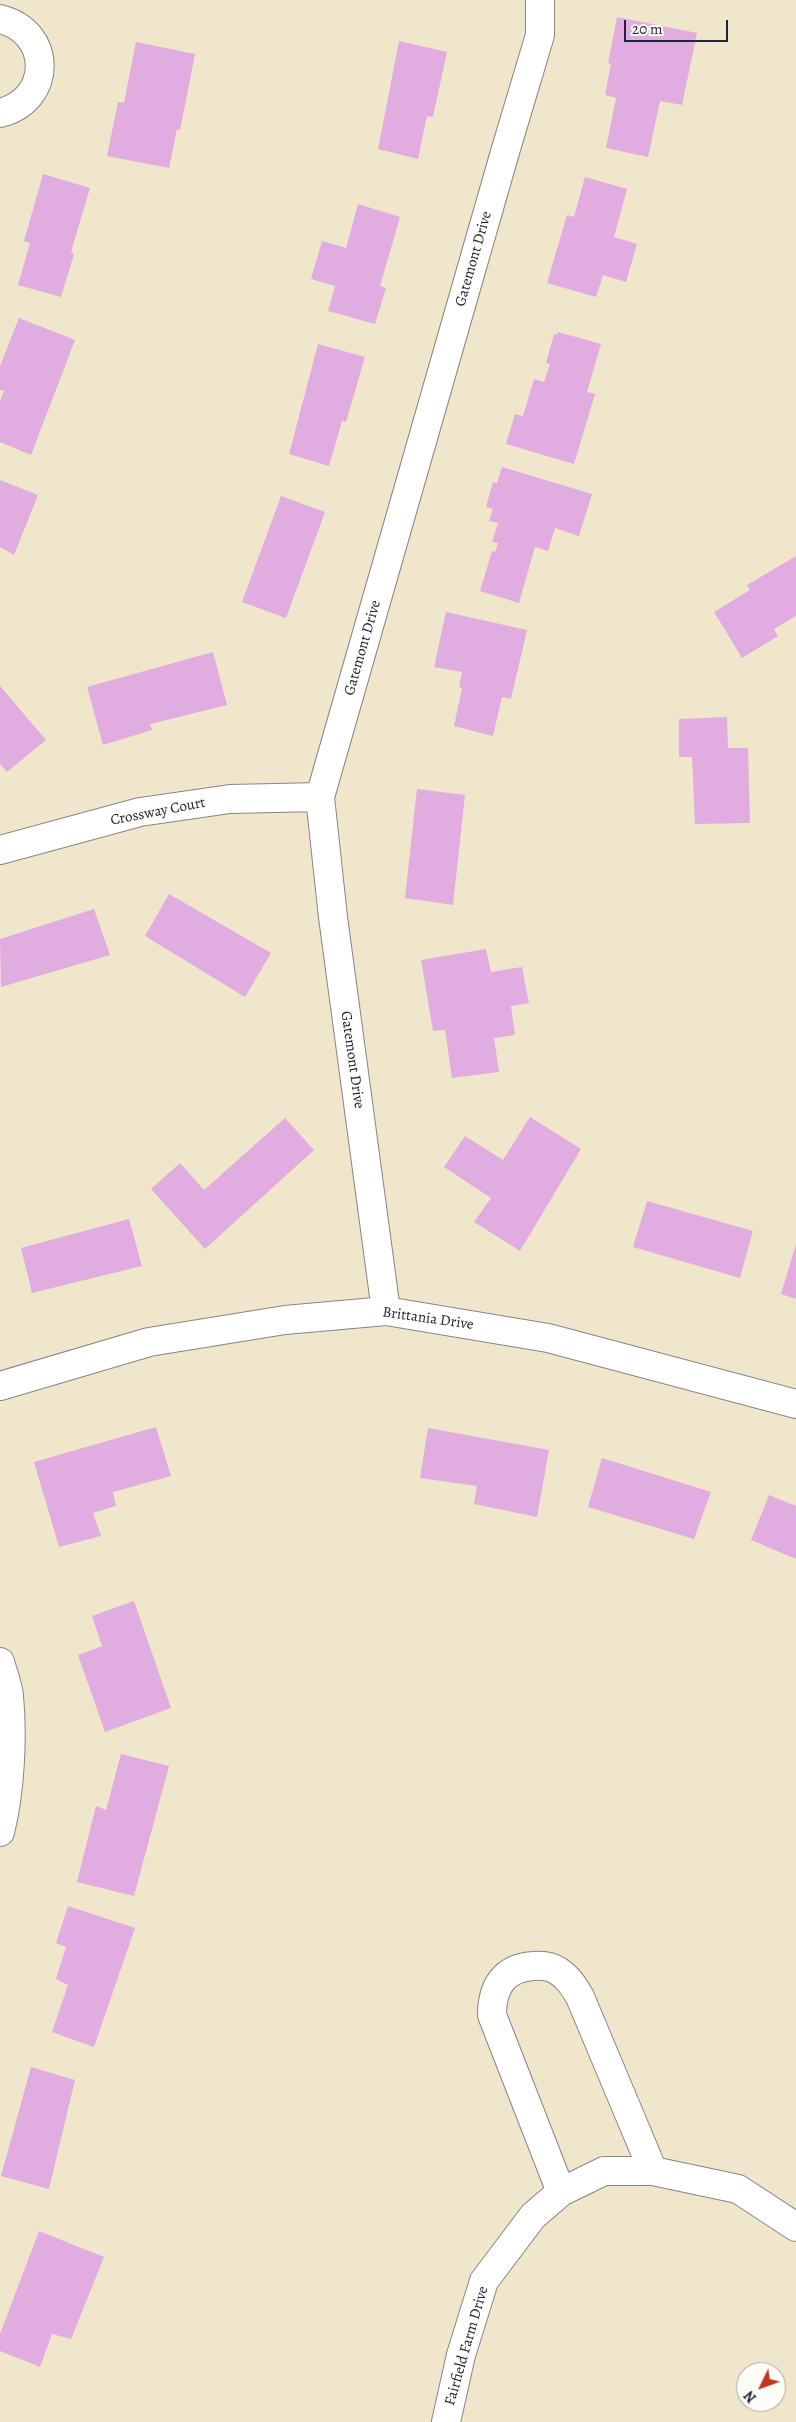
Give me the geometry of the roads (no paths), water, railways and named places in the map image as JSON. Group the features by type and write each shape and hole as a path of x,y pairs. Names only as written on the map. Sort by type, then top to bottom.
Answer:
{"street":[{"name":"Gatemont Drive","path":"386,1311 333,917 320,797 540,35 540,0"},
{"path":"0,18 16,24 28,33 36,46 40,61 39,76 33,90 24,102 11,110 0,113"},
{"name":"Crossway Court","path":"0,850 140,812 230,799 320,797"},
{"name":"Brittania Drive","path":"0,1386 149,1342 285,1320 386,1311 548,1338 796,1404"},
{"path":"0,1662 9,1695 6,1808 0,1832"},
{"path":"561,2192 492,2016 492,2000 498,1986 507,1974 521,1967 543,1965 557,1970 573,1985 580,1997 653,2171"},
{"name":"Fairfield Farm Drive","path":"446,2422 461,2355 484,2281 532,2216 561,2192 604,2171 653,2171 738,2189 796,2226"}]}
